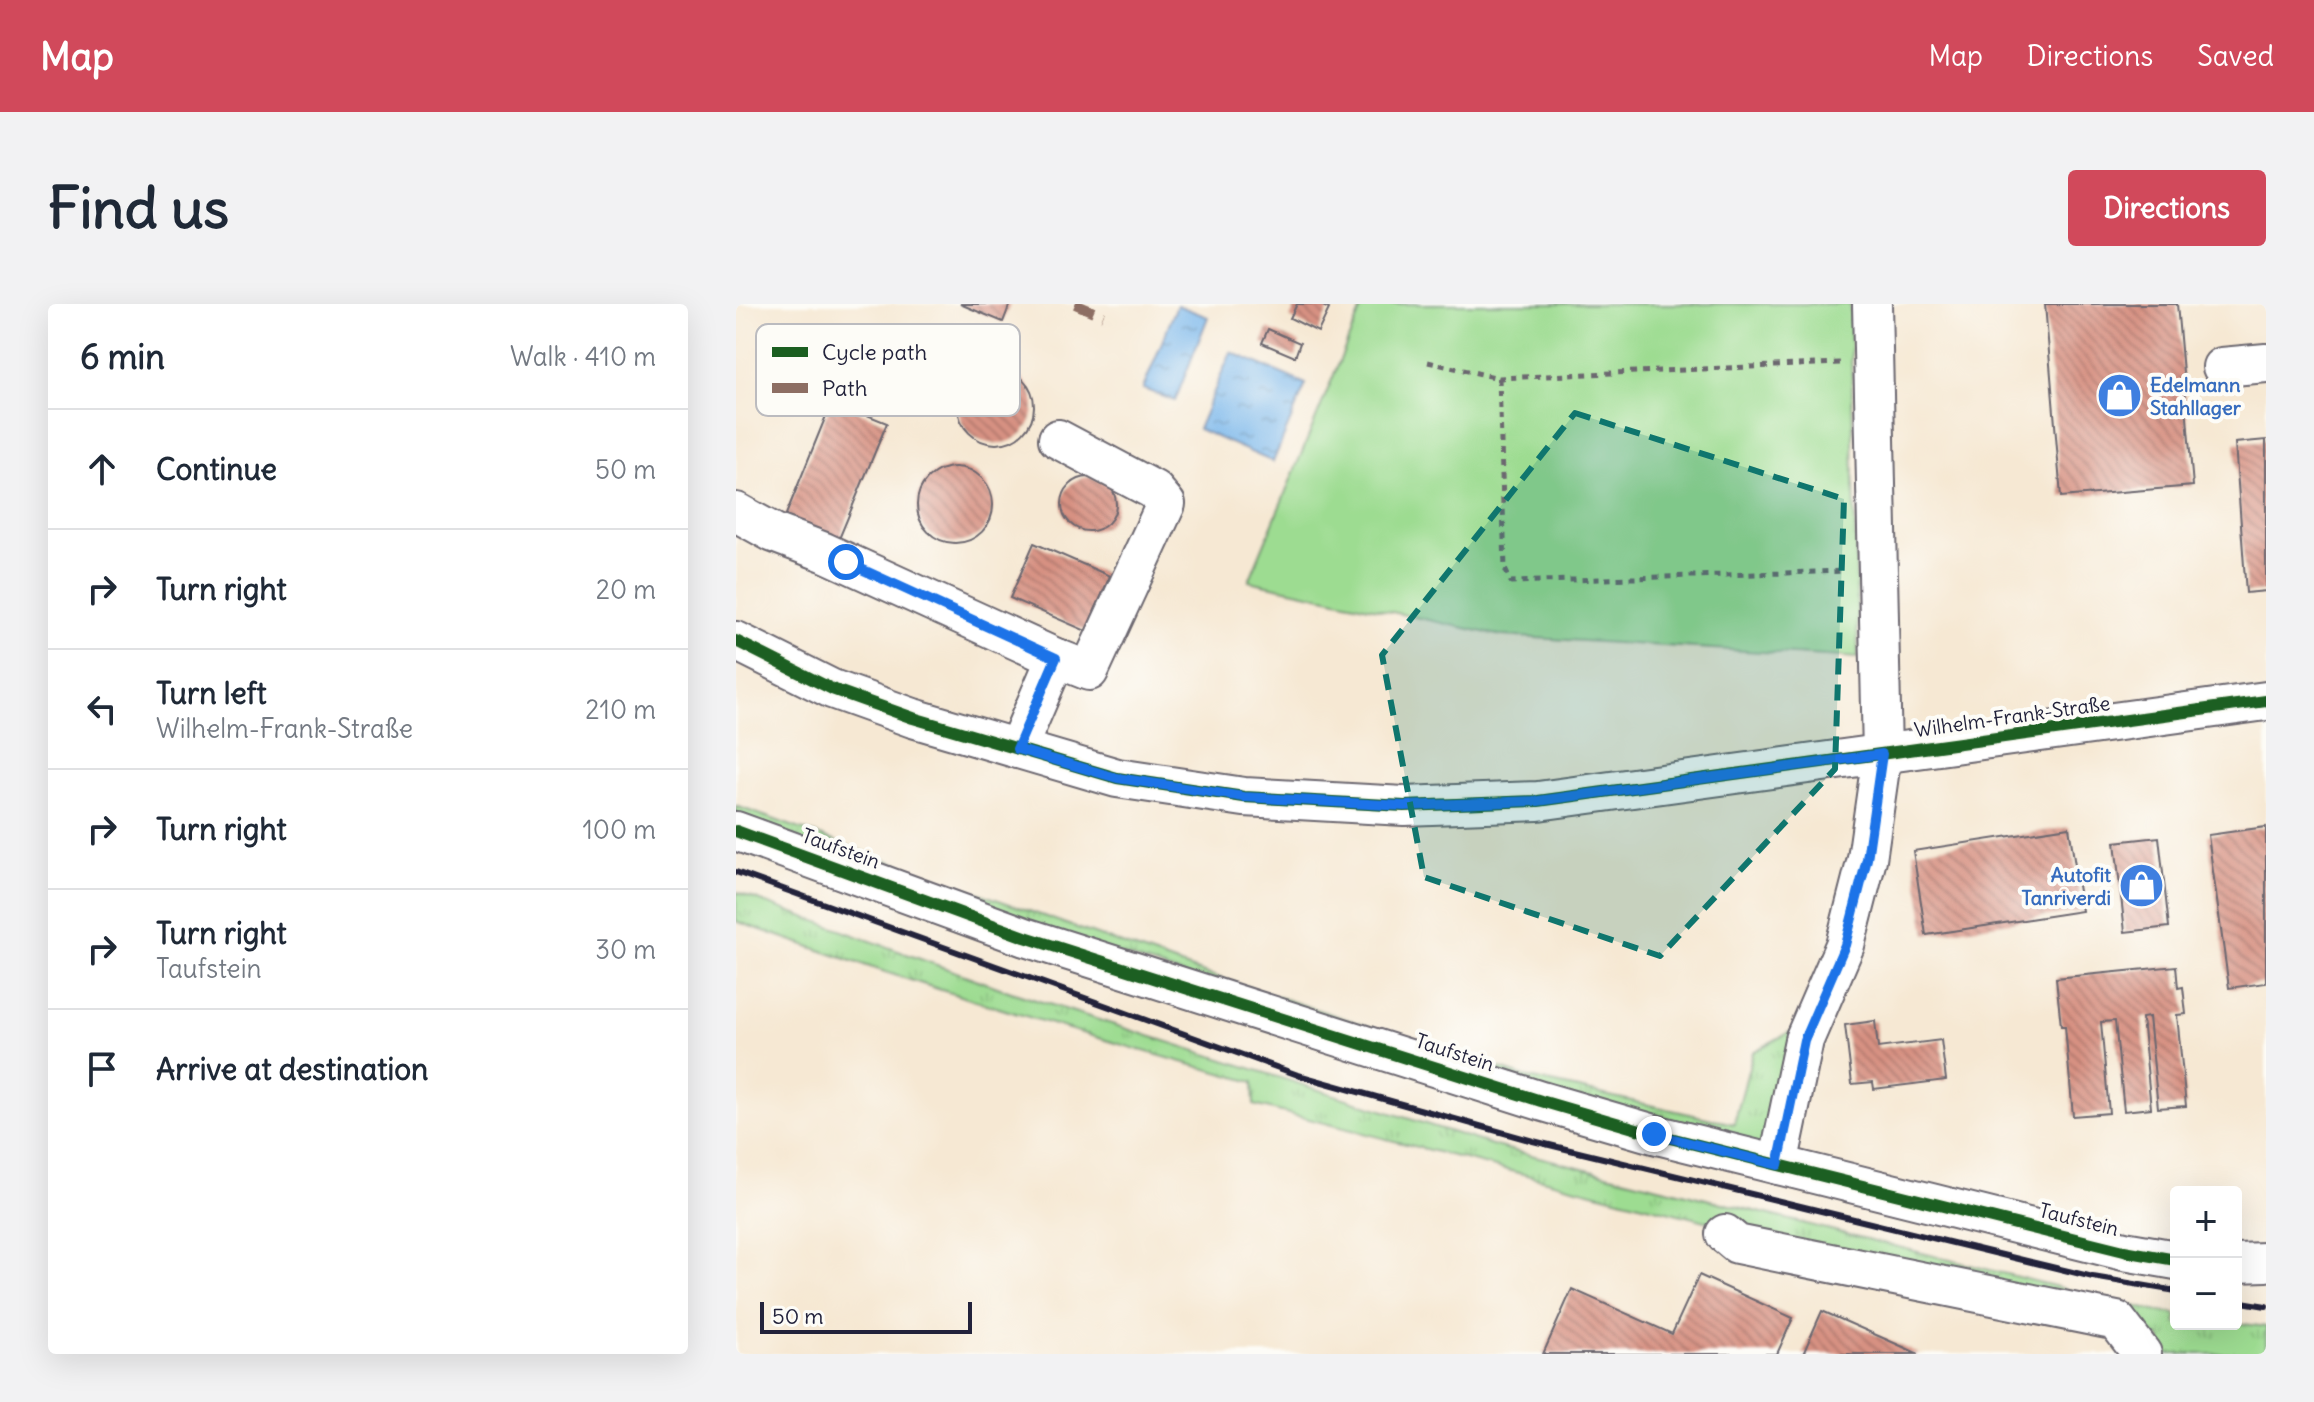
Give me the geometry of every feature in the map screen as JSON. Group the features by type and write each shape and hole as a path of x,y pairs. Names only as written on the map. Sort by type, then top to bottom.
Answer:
{"street":[{"path":"1778,1165 1804,1040 1845,945 1863,873 1882,754 1872,304"},
{"path":"2222,367 2266,363"},
{"path":"736,512 774,533 824,552 1089,671 1166,504 1154,490 1058,439"},
{"name":"Wilhelm-Frank-Straße","path":"736,641 832,689 913,718 1117,778 1244,797 1404,806 1538,801 2266,701"},
{"path":"1017,749 1056,658"},
{"name":"Taufstein","path":"736,831 1041,942 1541,1101 1654,1134 2124,1251 2170,1259"},
{"path":"1725,1234 1737,1244 2117,1321 2142,1354"},
{"path":"2242,1263 2266,1262"}],"path":[{"path":"1428,362 1499,378 1873,361"},
{"path":"1499,378 1505,569 1511,582 1878,569"}],"highlighted area":[{"path":"1575,413 1844,499 1835,769 1660,956 1424,877 1382,655"}],"green space":[{"path":"1363,304 1850,304 1858,658 1502,636 1249,581"},
{"path":"736,806 1189,968 1525,1077 1734,1124 1753,1052 1813,1019 1778,1165 736,831"},
{"path":"736,892 1014,993 1495,1146 2170,1313 2170,1330 2242,1330 2242,1324 2266,1327 2266,1354 2161,1354 2161,1338 1254,1105 1253,1082 993,1006 736,921"}],"water":[{"path":"1177,305 1208,317 1175,401 1143,389"},
{"path":"1231,352 1306,384 1273,462 1198,429"}],"building":[{"path":"960,304 1010,304 1003,322"},
{"path":"1297,304 1319,304 1329,309 1318,332 1290,318"},
{"name":"Edelmann Stahllager","path":"2045,304 2177,304 2193,486 2061,497"},
{"path":"1268,329 1300,343 1295,357 1262,343"},
{"path":"1020,376 1028,385 1033,399 1033,413 1028,427 1011,441 996,444 981,441 969,433 961,421 960,416 1020,416"},
{"path":"826,416 870,416 887,423 839,539 785,517"},
{"path":"2266,440 2266,591 2246,593 2235,443"},
{"path":"955,467 970,470 982,478 990,490 993,505 990,520 982,532 970,540 955,543 940,540 928,532 920,520 917,505 920,490 928,478 940,470"},
{"path":"1089,477 1108,485 1116,504 1108,523 1089,531 1070,523 1062,504 1070,485"},
{"path":"1034,543 1110,576 1086,631 1010,598"},
{"path":"2069,827 2082,911 1926,935 1913,851"},
{"path":"2266,827 2266,983 2229,988 2208,835"},
{"name":"Autofit Tanriverdi","path":"2159,837 2169,927 2125,932 2115,842"},
{"path":"2176,966 2178,988 2183,987 2186,1014 2177,1015 2186,1106 2158,1108 2149,1017 2142,1018 2151,1108 2124,1111 2115,1021 2101,1022 2109,1113 2073,1116 2065,1026 2061,1026 2056,978"},
{"path":"1875,1021 1878,1048 1941,1040 1946,1080 1874,1089 1873,1082 1852,1084 1845,1025"},
{"path":"1699,1275 1793,1318 1777,1354 1543,1354 1572,1289 1672,1334"},
{"path":"1822,1311 1919,1354 1803,1354"}],"railway":[{"path":"736,872 1298,1075 1533,1141 2093,1277 2170,1290"},
{"path":"2242,1302 2266,1306"}],"marked path":[{"path":"1075,304 1103,316"}],"cycle path":[{"path":"736,641 832,689 913,718 1117,778 1244,797 1404,806 1538,801 2266,701"},
{"path":"736,831 1025,937 1541,1101 1654,1134 2124,1251 2170,1259"}],"place":[{"name":"Edelmann Stahllager","path":"2119,395"},
{"name":"Autofit Tanriverdi","path":"2142,885"}],"route":[{"path":"846,562 1056,658 1017,749 1117,778 1244,797 1404,806 1538,801 1882,754 1867,859 1845,945 1804,1040 1778,1165 1654,1134"}]}
